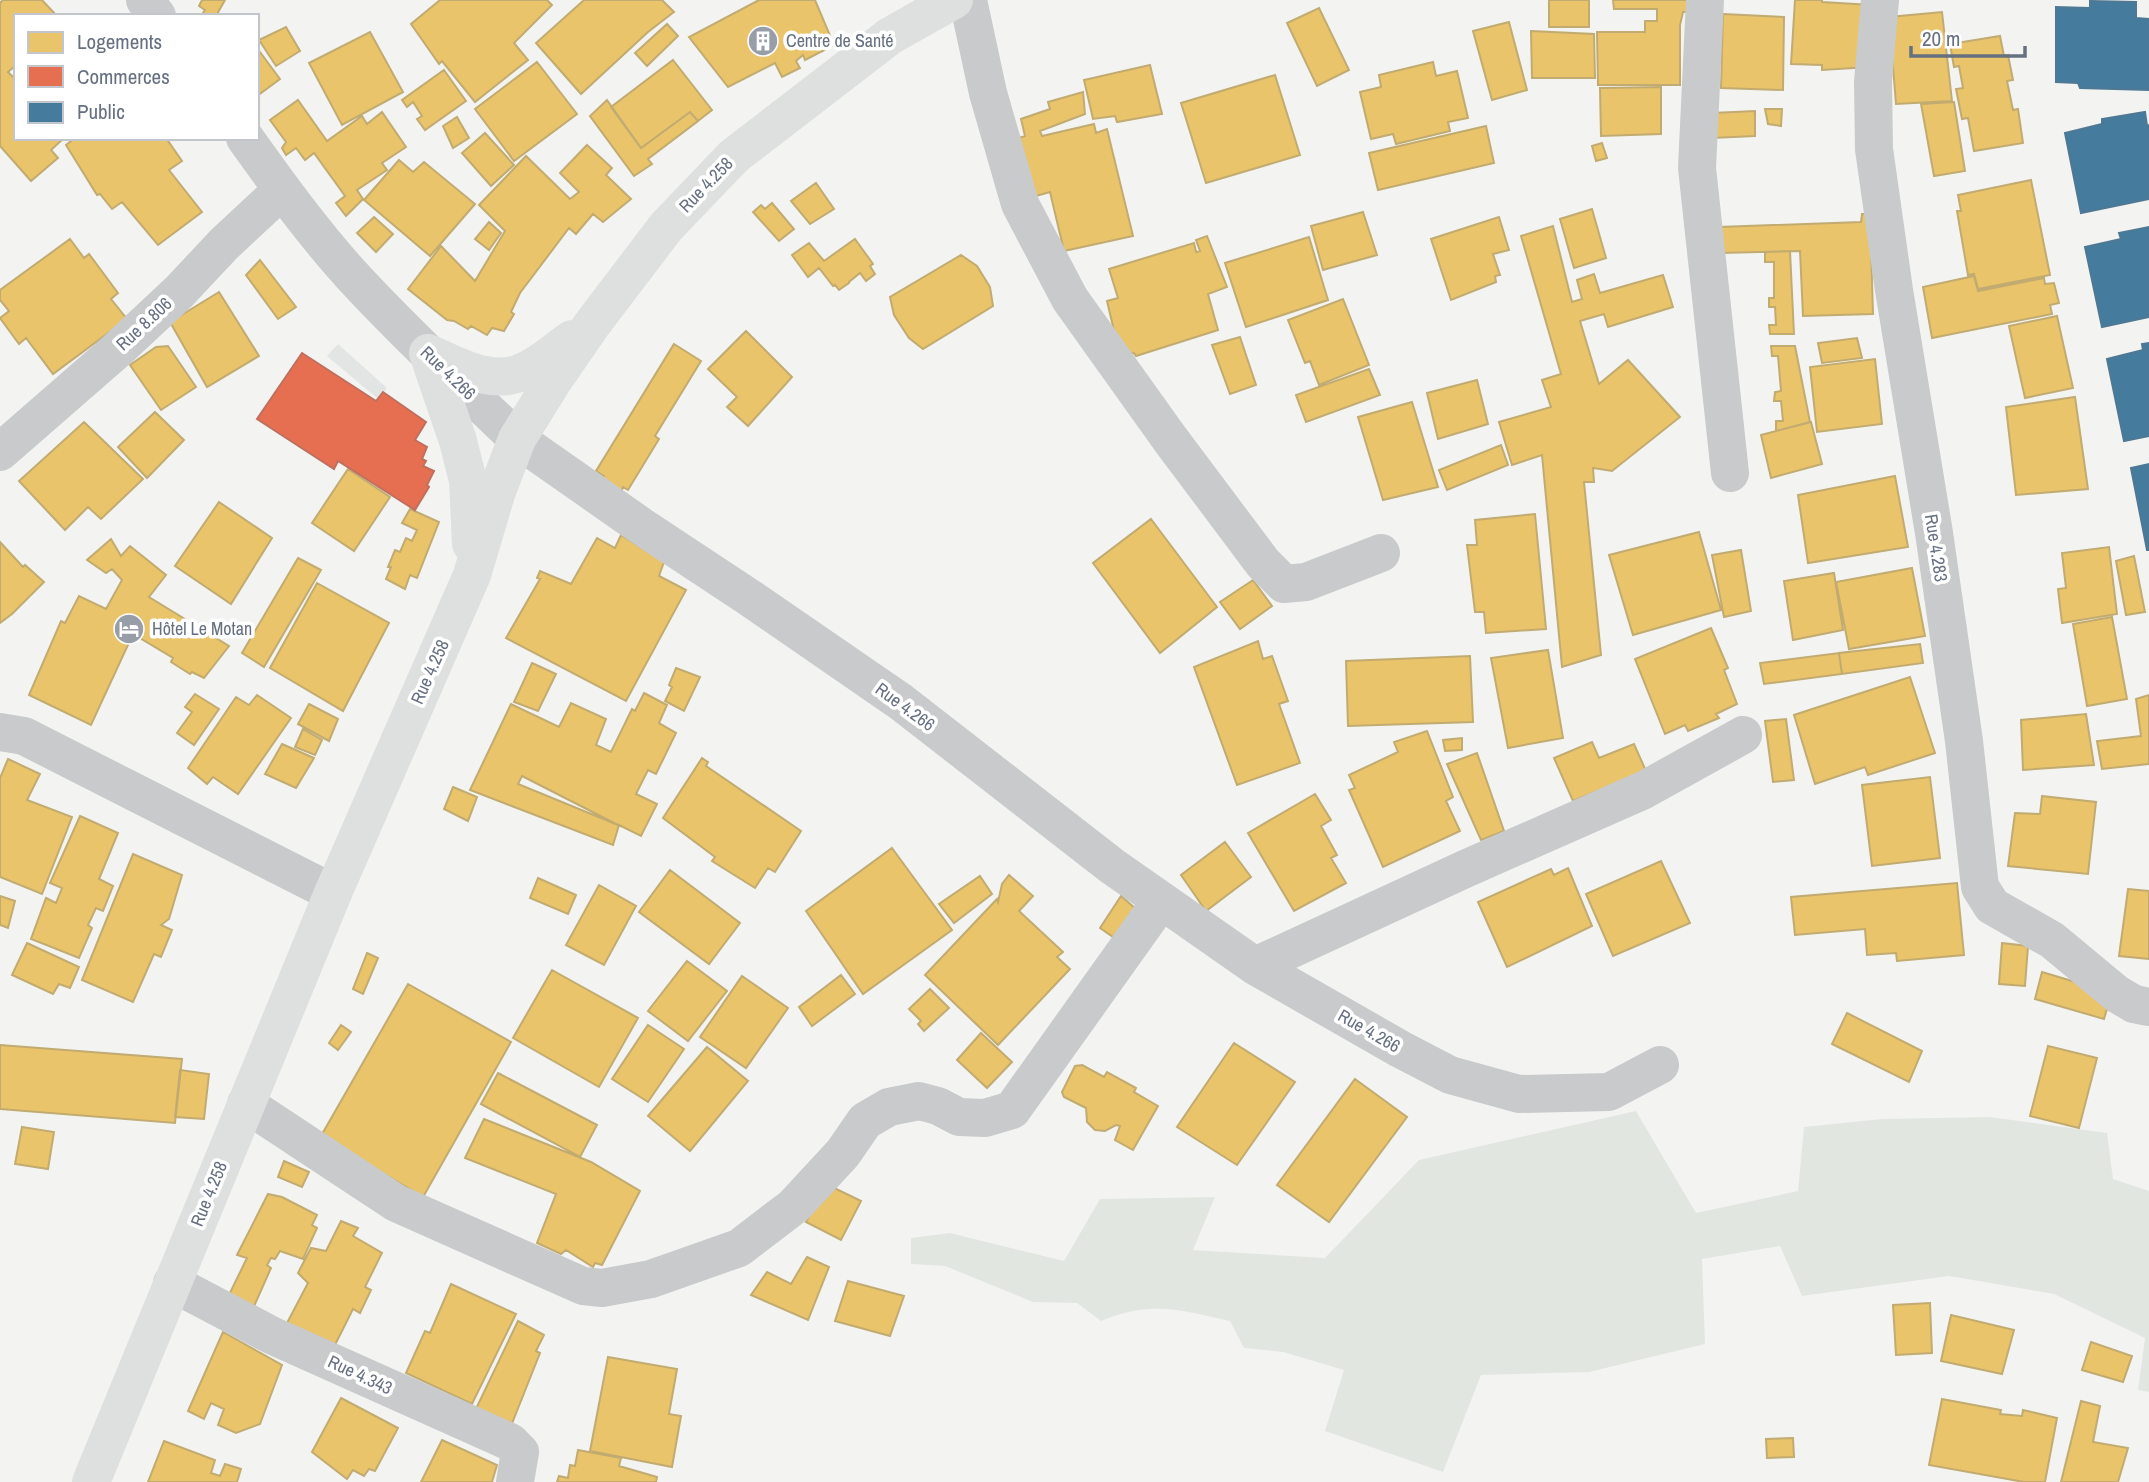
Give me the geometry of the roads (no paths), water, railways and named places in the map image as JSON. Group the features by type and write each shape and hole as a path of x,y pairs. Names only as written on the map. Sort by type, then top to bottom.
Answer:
{"highway":[{"name":"Rue 4.258","path":"91,1482 333,893 472,575 496,494 517,439 593,323 666,228 734,156 890,36 954,0"},
{"path":"428,353 480,375 509,376 535,365 593,323"},
{"path":"428,353 458,441 468,481 472,575"}],"street":[{"path":"968,0 988,93 1020,204 1070,299 1185,460 1263,563 1284,583 1306,582 1381,553"},
{"path":"1705,0 1697,168 1730,473"},
{"name":"Rue 4.283","path":"1880,0 1873,82 1874,149 1964,741 1980,887 1992,906 2052,940 2117,994 2134,1004 2149,1007"},
{"name":"Rue 4.266","path":"246,140 282,190 356,280 517,439 901,702 1112,866 1255,966 1450,1075 1519,1094 1609,1092 1660,1065"},
{"name":"Rue 8.806","path":"0,452 161,309 224,244 282,190"},
{"path":"0,732 24,736 333,893"},
{"path":"1255,966 1644,790 1743,735"},
{"path":"246,1104 396,1203 583,1286 602,1288 651,1279 739,1248 794,1206 843,1153 864,1121 888,1107 919,1101 938,1106 959,1117 985,1118 1012,1110 1161,901"},
{"name":"Rue 4.343","path":"172,1283 271,1335 510,1442 520,1452 515,1482"}],"place":[{"name":"Centre de Santé","path":"763,41"},
{"name":"Hôtel Le Motan","path":"129,629"}]}
